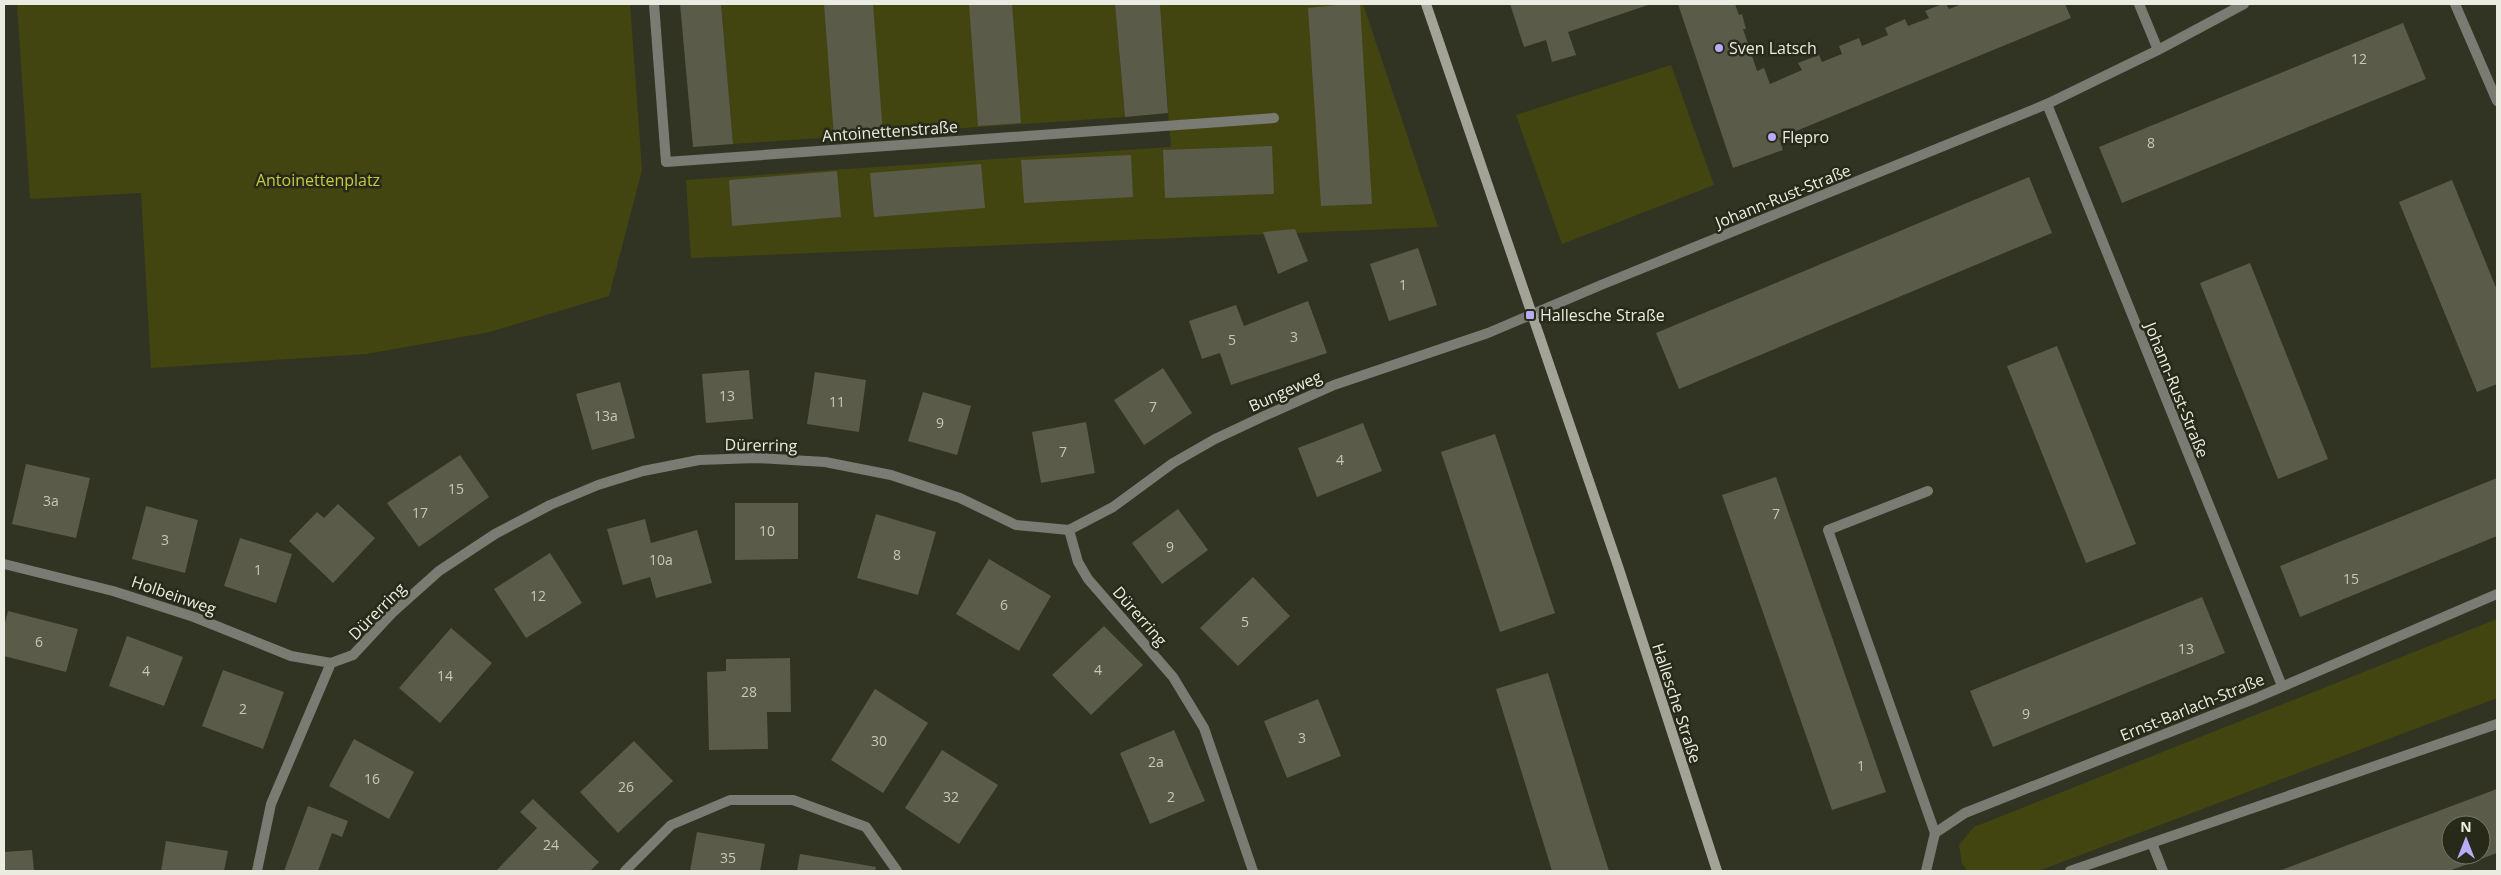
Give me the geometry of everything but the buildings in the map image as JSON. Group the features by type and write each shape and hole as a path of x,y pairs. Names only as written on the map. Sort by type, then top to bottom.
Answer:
{"main road":[{"name":"Hallesche Straße","path":"1426,4 1530,315 1618,566 1717,871"}],"street":[{"name":"Antoinettenstraße","path":"654,4 666,162 1274,118"},
{"path":"2139,4 2158,50"},
{"name":"Johann-Rust-Straße","path":"1530,315 2047,104 2158,50 2244,4"},
{"path":"2455,4 2497,101"},
{"name":"Johann-Rust-Straße","path":"2047,104 2095,228 2282,686"},
{"name":"Bungeweg","path":"1069,530 1113,507 1173,463 1214,439 1254,420 1334,385 1488,333 1530,315"},
{"name":"Dürerring","path":"331,664 353,655 392,614 439,571 495,534 550,505 598,485 644,471 700,460 756,458 825,462 891,475 960,498 1016,525 1069,530 1078,562 1088,579 1173,677 1204,728 1253,871"},
{"path":"1926,871 1935,833 1828,530 1928,491"},
{"name":"Holbeinweg","path":"4,564 113,591 194,616 291,656 331,664"},
{"name":"Ernst-Barlach-Straße","path":"1935,833 1965,813 2282,686 2497,594"},
{"path":"257,871 271,804 331,664"},
{"path":"2070,871 2497,724"},
{"path":"625,871 671,826 730,800 793,800 866,827 897,871"},
{"path":"2152,843 2163,871"}],"green space":[{"name":"Antoinettenplatz","path":"17,4 630,4 642,170 609,296 490,332 366,354 151,368 141,193 30,199"},
{"path":"721,4 1115,4 1125,117 733,144"},
{"path":"1160,4 1363,4 1438,227 691,258 686,180 1171,147"},
{"path":"1671,65 1714,185 1562,244 1516,115"},
{"path":"2497,619 2497,698 2038,871 1967,871 1962,863 1959,845 1974,827"}],"place":[{"name":"Sven Latsch","path":"1719,48"},
{"name":"Flepro","path":"1772,137"},
{"name":"Hallesche Straße","path":"1530,315"}]}
